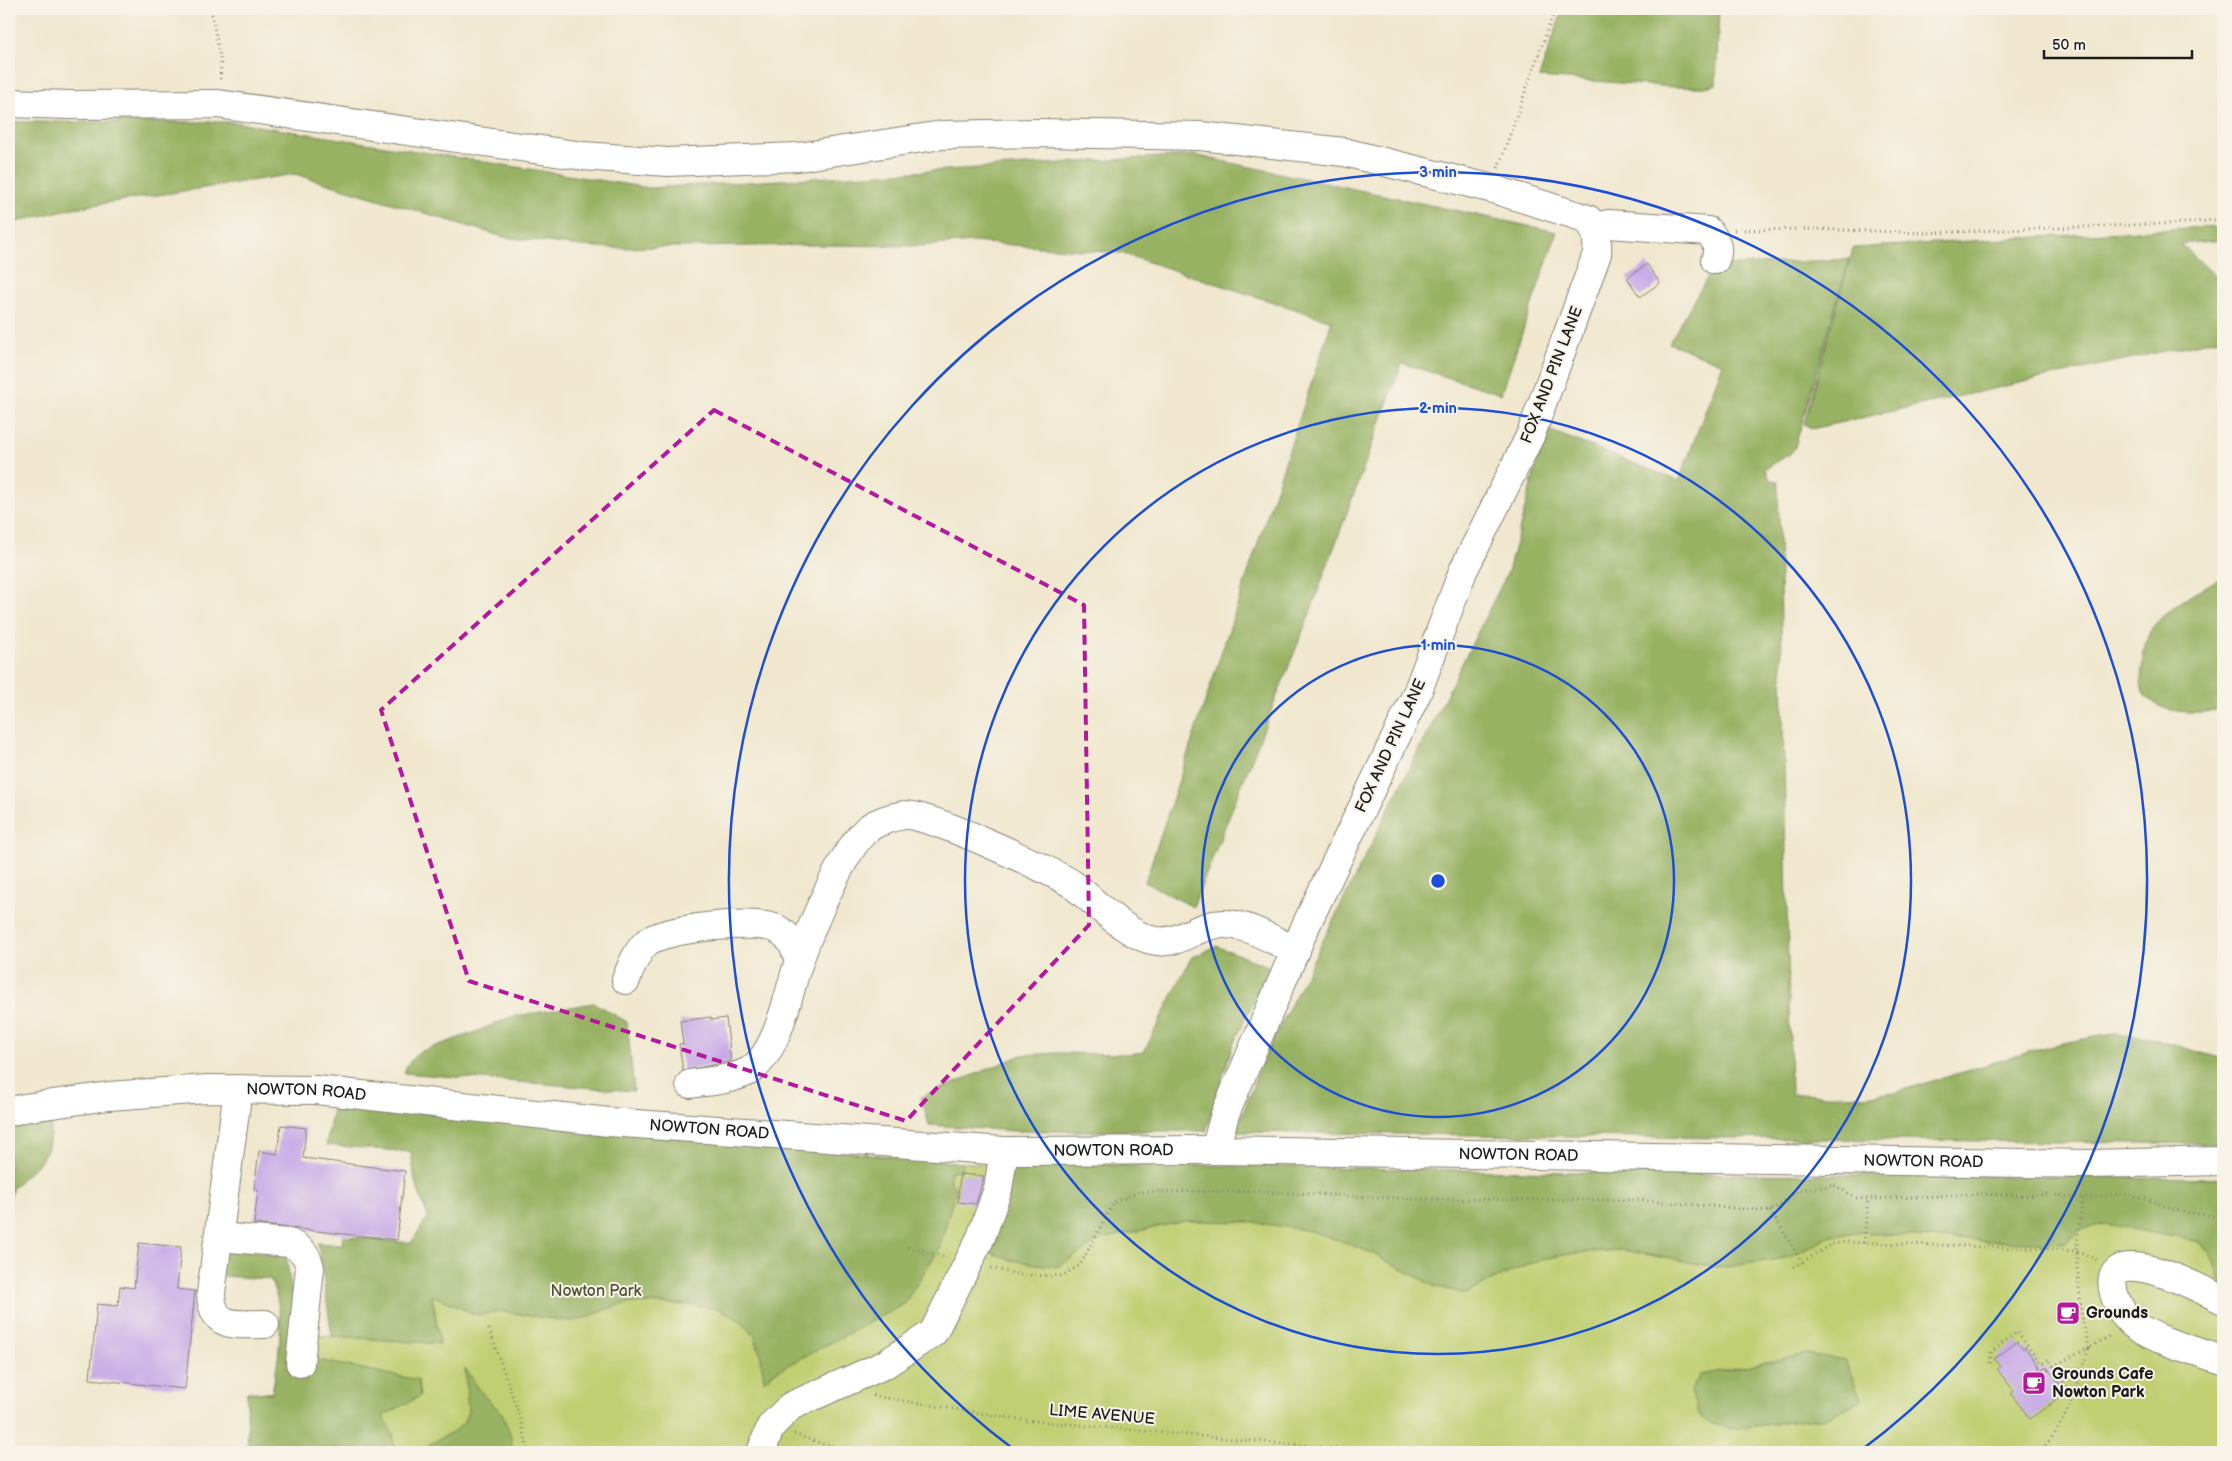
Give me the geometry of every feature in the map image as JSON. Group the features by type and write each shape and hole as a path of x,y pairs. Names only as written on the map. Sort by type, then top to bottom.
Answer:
{"street":[{"path":"9,103 70,105 218,104 583,156 668,162 798,157 942,135 1041,133 1200,136 1344,152 1500,191 1588,220 1595,227 1609,224 1708,231 1716,239 1717,254 1715,260"},
{"name":"FOX AND PIN LANE","path":"1215,1150 1225,1114 1307,923 1417,693 1463,571 1530,434 1597,254 1598,239 1595,227"},
{"path":"690,1084 734,1077 750,1070 769,1050 784,1012 799,961 812,926 856,841 870,827 886,819 908,814 929,818 995,846 1070,883 1129,929 1150,940 1178,939 1208,926 1224,924 1245,927 1296,951"},
{"path":"626,980 636,956 647,942 669,933 755,923 772,926 781,930 803,931 812,926"},
{"path":"781,930 795,948 799,961"},
{"name":"NOWTON ROAD","path":"9,1112 24,1108 109,1096 207,1088 316,1090 610,1122 1004,1151 1215,1150 2088,1164 2223,1161"},
{"path":"238,1089 212,1293 212,1306 216,1316 229,1323 265,1324"},
{"path":"761,1452 771,1426 791,1406 884,1365 933,1333 981,1237 998,1189 1004,1151"},
{"path":"219,1237 289,1243 300,1248 307,1255 310,1268 300,1363"},
{"path":"2223,1300 2147,1267 2124,1267 2118,1270 2114,1280 2114,1292 2120,1308 2133,1325 2171,1344 2223,1360"}],"path":[{"path":"211,9 221,63 218,104"},
{"path":"1500,191 1496,176 1555,9"},
{"path":"1708,231 1815,229 1925,233 2187,223 2223,219"},
{"path":"908,1247 967,1263 1021,1274 1062,1276 1080,1265 1114,1202 1140,1192 1249,1191 1415,1200 1636,1200 1770,1211 1803,1190 1826,1188 1832,1184 1858,1198 1868,1199 1926,1198 1951,1195 2020,1196 2046,1194 2083,1198 2124,1194 2147,1199 2174,1210 2210,1216 2223,1216"},
{"path":"2038,1452 2048,1444 2056,1433 2070,1406 2089,1348 2081,1312 2076,1252 2083,1198"},
{"path":"1864,1243 1868,1199"},
{"path":"1770,1211 1803,1263"},
{"path":"1794,1267 1832,1244 1864,1243 2076,1252 2118,1270"},
{"path":"2053,1366 2133,1325"},
{"path":"488,1329 522,1423 528,1452"},
{"path":"1990,1363 1991,1352 2017,1332 2040,1365 2049,1359 2058,1379 2073,1395"},
{"name":"LIME AVENUE","path":"867,1395 1024,1420 1375,1452"},
{"path":"771,1426 824,1444 864,1452"}],"highlighted area":[{"path":"714,410 1084,605 1089,925 906,1121 469,981 381,710"}],"green space":[{"path":"1563,9 1719,9 1716,84 1706,87 1674,87 1539,77"},
{"path":"9,122 233,122 649,188 1194,155 1557,232 1501,394 1402,363 1308,618 1193,907 1145,882 1332,321 1121,253 973,242 920,246 813,245 613,248 580,246 504,237 295,174 73,208 19,221 9,229"},
{"path":"2223,226 2223,240 2181,244 2223,283 2223,338 1811,429 1804,424 1853,248"},
{"path":"1849,259 1795,447 1791,453 1765,469 1770,480 1778,481 1791,1094 1863,1096 1896,1092 2049,1046 2115,1034 2150,1038 2223,1059 2223,1144 1236,1132 1261,1064 1508,572 1546,429 1679,481 1723,364 1669,343 1716,263 1737,265"},
{"path":"2223,577 2223,706 2212,711 2190,712 2176,711 2155,704 2145,694 2141,681 2144,651 2151,630 2163,616 2179,603"},
{"path":"1216,946 1270,967 1232,1047 1206,1131 1014,1131 929,1125 921,1097 1022,1055 1057,1053 1126,1054 1144,1052 1191,958"},
{"path":"594,1003 627,1022 634,1091 404,1073 407,1065 419,1052 476,1032 511,1017"},
{"path":"333,1109 412,1112 963,1163 961,1170 950,1171 950,1181 956,1189 939,1249 904,1304 773,1373 764,1381 761,1358 755,1337 742,1322 719,1309 693,1305 632,1303 618,1305 580,1320 567,1321 499,1311 482,1315 474,1314 432,1295 440,1344 332,1336 318,1243 342,1245 343,1236 411,1243 428,1217 415,1181 411,1152 326,1145"},
{"name":"Nowton Park","path":"412,1112 963,1163 1758,1175 2223,1178 2223,1452 248,1452 247,1392 272,1393 279,1356 280,1335 332,1336 440,1343 432,1295 428,1217 415,1181"},
{"path":"52,1119 48,1148 40,1162 13,1187 9,1203 9,1130"},
{"path":"1012,1165 1205,1165 1609,1173 2223,1178 2223,1291 2213,1259 2200,1242 2106,1224 2081,1229 2066,1243 1985,1241 1857,1232 1829,1237 1791,1257 1721,1268 1622,1250 1577,1253 1541,1259 1466,1294 1434,1286 1376,1255 1344,1242 1311,1231 1252,1222 1185,1221 1102,1239 1057,1267 1010,1260 984,1250"},
{"path":"224,1248 286,1255 299,1341 312,1359 418,1380 420,1396 383,1416 393,1434 394,1445 402,1452 248,1452 247,1392 272,1393 279,1350 280,1321 275,1292 270,1279 221,1276"},
{"path":"1807,1354 1845,1360 1861,1400 1826,1418 1729,1429 1710,1423 1697,1412 1691,1391 1700,1375"},
{"path":"465,1368 484,1396 502,1413 511,1436 512,1452 424,1452 428,1445 456,1430 464,1422 468,1412"}],"building":[{"path":"1647,264 1660,283 1640,297 1627,278"},
{"path":"711,1017 711,1020 726,1018 731,1061 683,1071 679,1044 683,1044 680,1021"},
{"path":"281,1125 306,1128 303,1158 405,1171 397,1240 254,1224 258,1190 254,1189 259,1151 277,1154"},
{"path":"960,1174 984,1176 976,1204 958,1202"},
{"path":"139,1243 181,1247 177,1289 195,1291 185,1389 90,1379 97,1304 118,1306 120,1286 134,1288"},
{"name":"Grounds Cafe Nowton Park","path":"2017,1342 2023,1349 2025,1347 2041,1370 2046,1366 2066,1392 2030,1419 2011,1394 2014,1391 1997,1369 2000,1367 1994,1359"}],"place":[{"name":"Grounds","path":"2068,1313"},
{"name":"Grounds Cafe Nowton Park","path":"2034,1383"}]}
